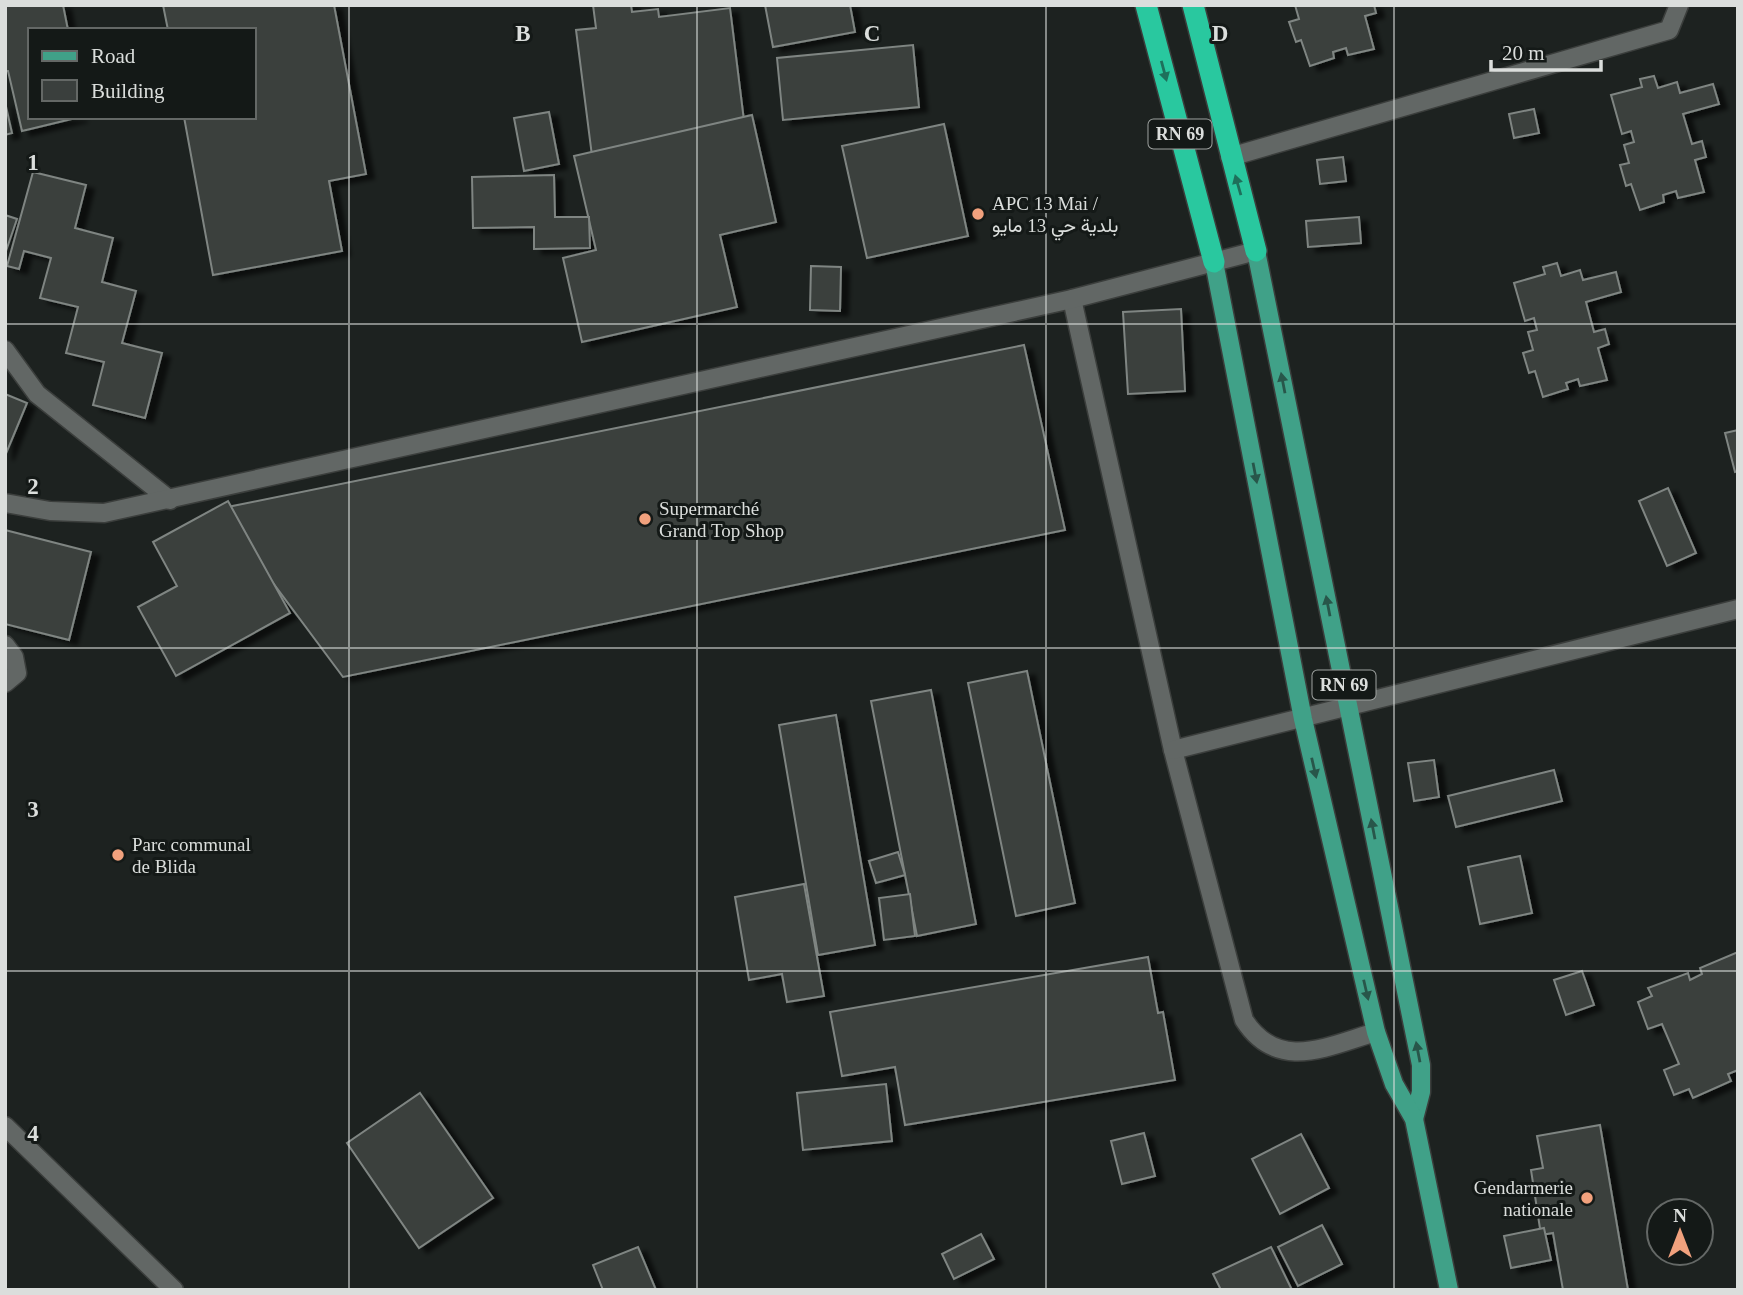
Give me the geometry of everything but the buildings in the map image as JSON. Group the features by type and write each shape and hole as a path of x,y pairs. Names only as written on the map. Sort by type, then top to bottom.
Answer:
{"highway":[{"name":"RN 69","path":"1146,5 1214,262"},
{"name":"RN 69","path":"1193,5 1256,251"}],"main road":[{"name":"RN 69","path":"1256,251 1421,1065 1421,1092 1414,1119"},
{"name":"RN 69","path":"1214,262 1303,719 1376,1032 1394,1084 1414,1119 1449,1290"}],"street":[{"path":"1230,157 1669,30 1679,5"},
{"path":"5,503 50,511 104,513 1072,299 1256,251"},
{"path":"1072,299 1173,750 1240,1006 1252,1032 1263,1042 1290,1053 1304,1052 1376,1032"},
{"path":"5,350 37,394 170,499"},
{"path":"1173,750 1738,609"},
{"path":"5,645 14,657 17,673 5,683"},
{"path":"5,1126 174,1290"}],"place":[{"name":"APC 13 Mai / بلدية حي 13 مايو","path":"978,214"},
{"name":"Supermarché Grand Top Shop","path":"645,519"},
{"name":"Parc communal de Blida","path":"118,855"},
{"name":"Gendarmerie nationale","path":"1587,1198"}]}
